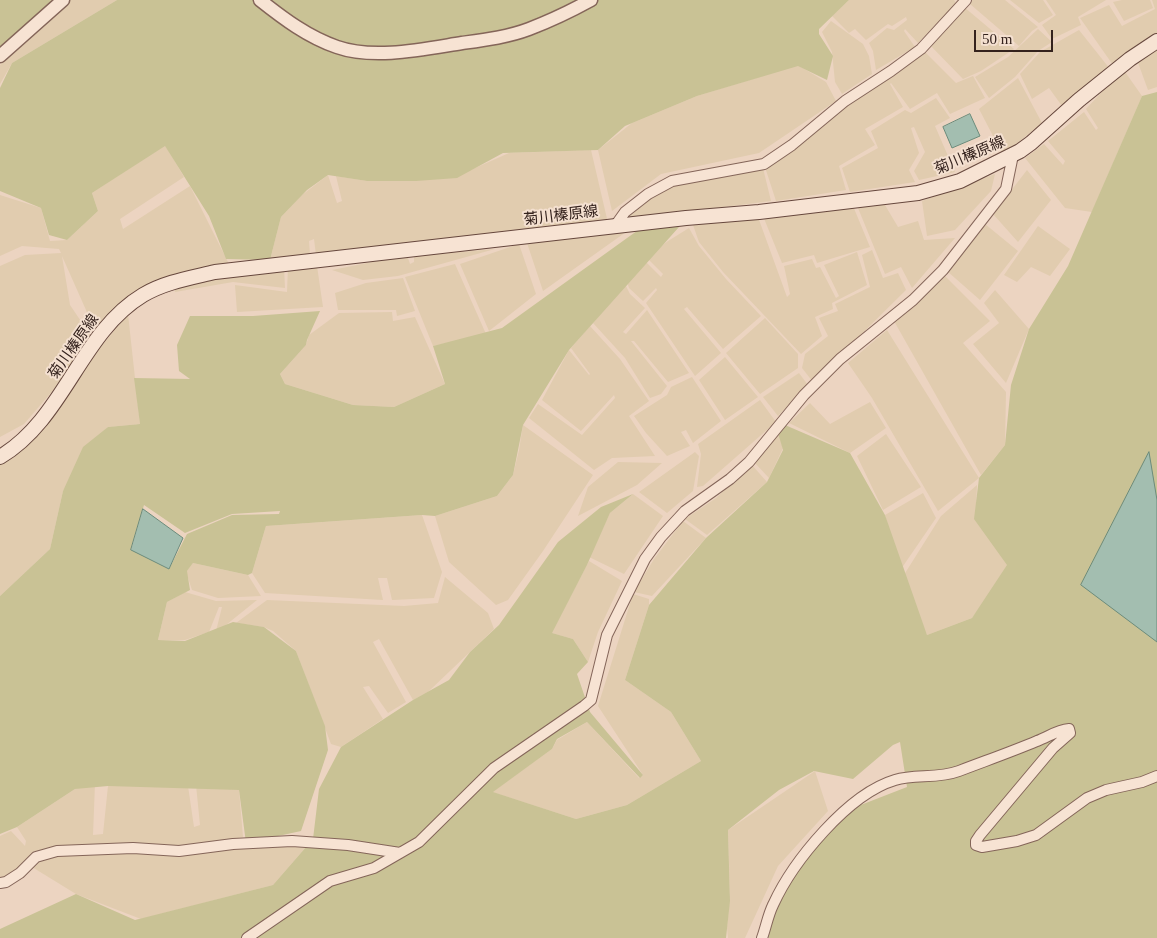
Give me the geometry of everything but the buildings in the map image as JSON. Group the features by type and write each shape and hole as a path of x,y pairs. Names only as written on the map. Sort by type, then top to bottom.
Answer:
{"main road":[{"name":"菊川榛原線","path":"0,457 32,432 58,399 98,337 120,312 143,295 171,282 215,272 686,218 759,212 918,194 960,181 1013,155 1031,143 1079,100 1130,59 1157,42"}],"street":[{"path":"0,56 64,0"},
{"path":"260,0 309,36 339,48 368,53 419,50 490,39 528,30 591,0"},
{"path":"615,226 625,212 648,194 672,181 764,164 792,145 844,101 891,71 921,48 966,0"},
{"path":"247,938 330,881 374,868 419,842 494,768 591,700 607,635 645,559 661,536 685,511 730,479 749,462 804,395 840,359 913,300 943,270 1006,189 1013,155"},
{"path":"762,938 772,906 789,876 817,839 843,812 862,796 896,780 949,775 1060,730 1069,729 1070,733 1054,748 980,835 976,845 982,847 1017,841 1036,834 1087,798 1106,790 1142,782 1157,776"},
{"path":"0,883 6,882 20,873 36,857 57,851 133,848 179,851 233,844 292,841 348,845 400,853"}],"shaded area":[{"path":"0,0 49,0 55,1 0,48"},
{"path":"64,0 117,0 12,63 0,84 0,65"},
{"path":"117,0 849,0 819,29 819,34 833,56 827,80 798,66 697,96 625,126 598,150 503,153 457,178 416,181 367,181 328,175 307,190 281,217 270,260 226,259 209,216 165,146 92,193 98,211 67,240 49,235 41,208 0,191 0,88 12,63"},
{"path":"849,0 954,0 956,3 918,43 905,29 904,31 915,47 876,70 873,51 869,43 887,28 894,30 907,20 906,17 892,26 888,24 866,40 855,29 849,33 832,16"},
{"path":"972,0 1005,0 1038,27 1019,46 970,4"},
{"path":"1010,0 1043,0 1053,15 1039,23"},
{"path":"1046,0 1106,0 1078,17 1081,25 1052,39 1042,25 1056,15"},
{"path":"1122,0 1150,0 1153,8 1124,21 1113,2"},
{"path":"1152,0 1157,0 1157,38 1113,65 1080,18 1109,5 1122,26 1155,9"},
{"path":"964,7 1014,49 981,71 963,79 927,42"},
{"path":"831,21 863,44 869,56 872,74 842,94 835,82 832,52 822,32"},
{"path":"1038,29 1052,42 1038,51 1015,77 989,98 975,77 1008,57"},
{"path":"1079,30 1110,69 1062,106 1049,88 1032,99 1020,74 1040,52"},
{"path":"1157,49 1157,87 1148,90 1137,60"},
{"path":"925,52 956,83 973,76 985,98 950,114 937,93 910,109 891,83 903,107 865,129 875,145 839,166 846,190 776,201 764,164 845,101 881,84"},
{"path":"798,65 826,82 836,101 759,153 661,174 612,211 598,150 632,123 697,96"},
{"path":"1123,69 1142,96 1092,212 1065,208 1025,158 1044,144 1063,165 1065,161 1048,141 1084,112 1096,130 1098,128 1086,109"},
{"path":"1018,78 1042,123 1003,155 979,109"},
{"path":"1157,92 1157,938 763,938 771,911 806,853 853,808 907,787 900,742 893,745 853,779 814,771 779,790 728,830 730,901 726,938 0,938 0,929 76,894 135,920 273,885 313,839 319,789 341,747 413,700 449,680 470,652 499,625 558,542 601,507 633,494 610,513 587,565 552,633 573,639 588,662 577,674 590,712 643,775 640,778 587,722 557,739 552,749 493,792 576,819 627,805 701,761 671,712 625,680 649,605 706,538 767,482 783,450 778,433 785,425 850,453 885,515 927,635 972,618 1007,565 974,519 979,478 1005,445 1011,385 1029,329 1068,266 1142,96"},
{"path":"936,98 950,118 935,126 955,172 919,180 914,171 925,152 914,127 911,128 919,153 909,170 915,182 850,192 842,168 878,148 871,131 905,110 911,113"},
{"path":"970,114 980,136 952,148 943,127"},
{"path":"165,145 184,177 120,219 123,229 190,186 229,264 284,267 285,288 233,282 175,292 173,285 122,304 98,337 62,256 70,305 95,342 24,424 0,437 0,266 25,255 61,253 59,249 22,246 0,256 0,195 41,208 50,241 67,240 98,211 92,193"},
{"path":"591,150 608,223 316,255 314,239 309,241 310,255 270,260 281,217 302,195 328,175 337,203 342,201 336,176 367,181 466,172 509,153"},
{"path":"762,164 771,201 622,220 672,181"},
{"path":"1027,170 1051,200 1018,242 993,214"},
{"path":"995,174 991,191 955,230 927,236 922,201"},
{"path":"882,200 898,227 918,221 924,240 955,238 912,288 901,267 885,274 858,208"},
{"path":"853,206 870,247 817,263 814,255 782,263 763,216"},
{"path":"758,217 787,297 790,294 784,266 812,259 816,268 820,267 836,298 839,296 824,265 857,252 867,285 832,303 833,309 815,317 822,336 801,354 723,272 699,242 693,225"},
{"path":"985,224 1018,251 980,300 947,271"},
{"path":"1038,226 1070,249 1050,276 1031,267 1017,282 1004,275"},
{"path":"679,227 569,350 523,425 513,475 497,496 435,516 422,515 266,526 252,573 248,575 193,563 187,571 190,590 167,602 158,640 185,641 233,622 264,627 296,651 325,726 328,750 301,831 246,843 239,790 108,786 75,789 17,827 0,834 0,596 50,549 63,491 83,447 108,427 140,424 134,378 190,379 179,371 177,345 190,316 253,316 320,311 306,345 280,374 285,384 353,405 394,407 445,384 433,346 502,328 641,228","holes":["144,505 185,533 232,514 280,511 279,514 232,515 187,534 169,569 131,549"]},
{"path":"689,228 699,246 726,279 761,316 723,349 687,307 684,309 721,353 695,376 646,303 657,290 656,288 643,301 629,288 626,279 645,261 661,277 663,274 646,257"},
{"path":"626,232 543,291 527,243"},
{"path":"519,244 536,294 489,331 460,264"},
{"path":"495,249 398,276 363,280 332,270 407,255 410,264 414,262 414,256"},
{"path":"872,250 883,278 898,273 906,290 813,382 802,368 805,354 828,336 819,318 838,311 835,304 870,287 862,255"},
{"path":"455,264 486,334 433,346 405,277"},
{"path":"317,266 323,307 237,312 235,285 287,292 288,267"},
{"path":"945,276 990,321 963,343 1006,392 1005,445 981,475 894,321"},
{"path":"403,278 415,311 397,316 396,310 338,310 335,293 366,283"},
{"path":"624,282 630,294 645,308 623,332 626,334 647,310 689,373 668,382 634,341 631,341 667,386 661,394 650,398 625,358 593,323"},
{"path":"995,290 1029,329 1006,383 973,344 999,323 984,303"},
{"path":"392,312 393,321 415,317 445,384 394,407 353,405 285,384 280,374 306,345 309,335 339,313"},
{"path":"128,314 140,424 108,427 63,491 50,549 0,596 0,454 24,439"},
{"path":"765,318 798,354 798,368 760,394 726,353"},
{"path":"590,326 620,359 649,401 629,416 655,456 612,458 594,470 529,418 538,404 582,435 615,398 614,395 581,431 542,400 569,350 590,374 571,348"},
{"path":"887,330 979,478 938,511 872,398 848,363"},
{"path":"725,357 758,397 725,420 699,380"},
{"path":"799,373 808,385 778,416 763,397"},
{"path":"692,377 721,421 693,443 686,430 681,432 690,446 667,456 646,433 634,416 667,395 671,387"},
{"path":"760,400 776,422 703,486 697,487 701,454 698,444"},
{"path":"870,402 886,428 850,453 789,423 810,403 830,424"},
{"path":"523,425 593,475 508,600 496,605 449,562 435,516 497,496 513,475"},
{"path":"778,431 783,448 769,478 754,462"},
{"path":"886,434 921,487 883,510 857,456"},
{"path":"695,452 699,456 693,491 667,513 639,492"},
{"path":"1149,452 1157,500 1157,642 1081,585"},
{"path":"618,462 662,463 637,485 578,516 588,487"},
{"path":"752,465 767,482 707,535 685,519 716,498"},
{"path":"977,485 976,510 1014,566 972,618 927,635 902,578 941,516"},
{"path":"923,493 936,518 899,572 885,515"},
{"path":"633,494 663,516 624,574 589,557 610,513"},
{"path":"143,509 183,538 169,569 131,550"},
{"path":"422,515 442,572 434,598 392,600 387,578 378,578 383,600 265,593 252,573 266,526"},
{"path":"683,521 706,538 652,596 634,592 654,559"},
{"path":"589,561 622,581 598,632 588,662 573,639 551,633"},
{"path":"193,563 248,575 261,596 218,598 192,590 186,572"},
{"path":"445,577 488,613 494,629 428,692 413,700 379,639 373,642 406,702 388,713 369,686 363,687 383,719 341,747 331,744 296,651 273,631 264,627 236,623 267,600 404,606 438,603"},
{"path":"185,592 216,601 257,600 216,631 222,607 219,607 209,632 185,640 158,640 167,602"},
{"path":"633,594 649,599 649,605 625,680 671,712 701,761 627,805 576,819 492,792 552,749 557,740 587,722 639,778 643,775 598,706"},
{"path":"815,771 828,811 778,866 745,938 728,938 730,894 728,830"},
{"path":"95,783 93,835 103,834 108,786 188,786 194,827 200,825 196,785 239,790 243,837 212,844 306,847 273,885 141,919 76,894 32,867 0,881 0,836 11,831 25,846 26,841 17,827 75,789"}]}
